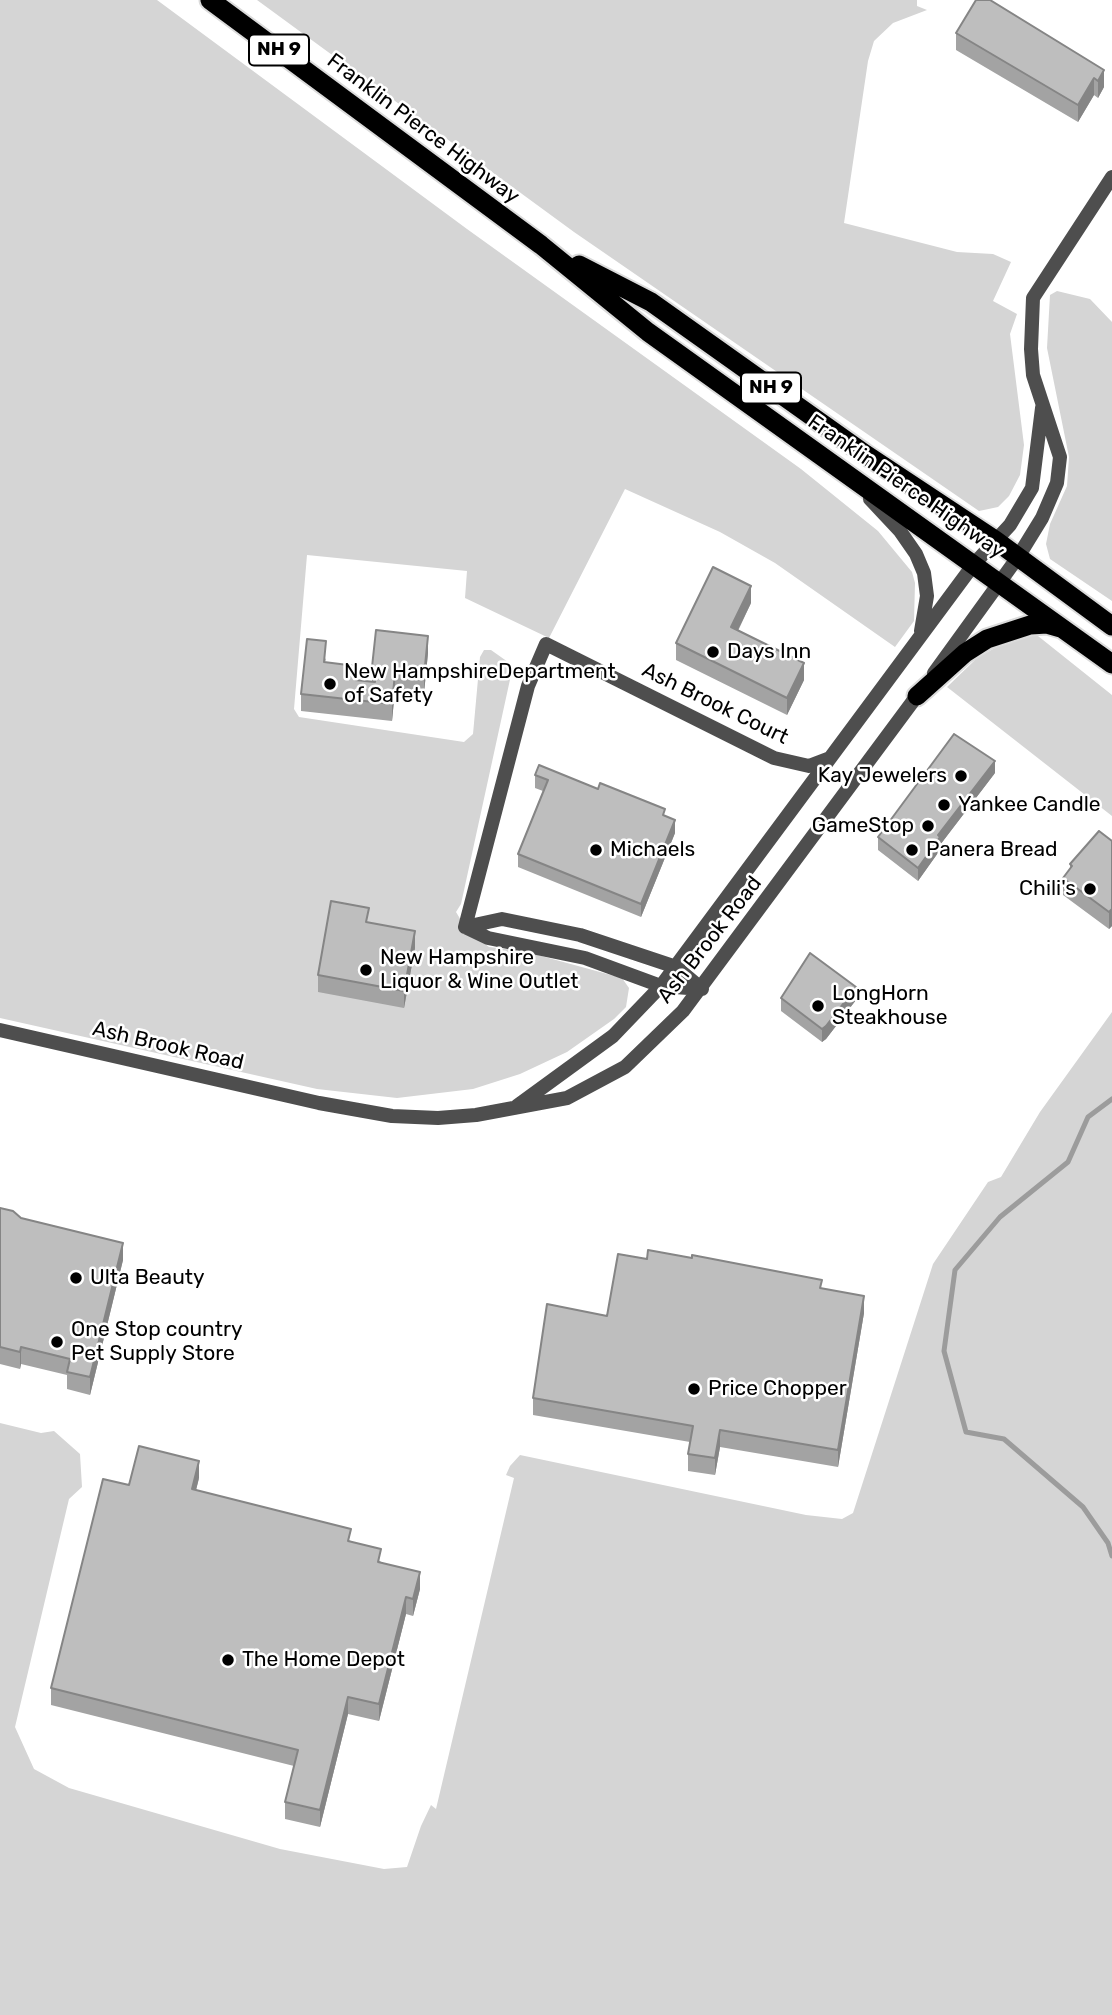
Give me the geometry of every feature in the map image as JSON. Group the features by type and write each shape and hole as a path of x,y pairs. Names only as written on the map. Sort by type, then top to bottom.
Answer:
{"highway":[{"name":"Franklin Pierce Highway","path":"211,0 541,245 648,332 1112,664"},
{"name":"Franklin Pierce Highway","path":"541,245 651,302 865,454 995,540 1112,626"},
{"path":"917,696 965,653 987,639 1030,625 1047,624 1068,630"}],"street":[{"path":"517,1107 613,1036 661,986 974,564 1010,525 1032,488 1042,408 1031,349 1033,298 1112,177"},
{"name":"Ash Brook Road","path":"0,1030 392,1116 438,1118 517,1107 567,1098 604,1080 649,1045 702,989 1018,557 1042,518 1058,483 1060,470 1053,431 1042,408"},
{"path":"840,469 892,522 916,554 924,573 928,596 919,638"},
{"name":"Ash Brook Court","path":"465,928 528,686 546,644 774,758 809,766 831,757"},
{"path":"465,928 502,919 611,944 676,967 702,989"},
{"path":"465,928 488,938 585,958 661,986 702,989"}],"shaded area":[{"path":"0,0 157,0 467,229 801,469 878,531 912,572 915,583 914,621 895,647 775,563 720,532 625,489 549,638 465,598 467,571 307,555 294,709 299,717 464,742 473,734 480,657 484,650 491,650 508,662 511,675 461,904 456,912 465,927 489,947 523,951 622,978 629,988 626,1007 614,1019 567,1052 520,1074 473,1089 397,1098 317,1089 0,1018"},
{"path":"257,0 917,0 917,6 927,10 893,23 874,41 868,61 844,223 957,252 993,254 1011,262 993,301 1017,314 1010,334 1024,445 1020,475 1009,496 998,507 979,511 574,232"},
{"path":"1057,291 1090,299 1112,322 1112,601 1050,559 1046,544 1050,524 1067,486 1069,457 1047,348 1050,295"},
{"path":"1016,636 1038,636 1112,695 1112,816 947,687 977,658"},
{"path":"1112,1012 1112,2015 0,2015 0,1423 41,1433 54,1431 80,1454 82,1487 69,1499 15,1727 34,1769 69,1788 280,1849 384,1869 407,1867 431,1805 436,1809 514,1478 506,1475 510,1466 520,1455 806,1515 842,1519 853,1513 933,1264 988,1182 1001,1177 1040,1112"}],"building":[{"path":"976,0 990,0 1104,70 1098,81 1094,78 1078,105 956,33"},
{"name":"Days Inn","path":"713,567 751,586 731,627 804,663 787,698 676,643"},
{"path":"376,630 428,636 424,676 395,673 392,704 301,694 307,639 326,641 324,662 356,666 355,680 375,682 376,668 372,667"},
{"path":"954,734 995,761 938,835 940,837 918,868 878,837"},
{"name":"Michaels","path":"539,765 598,789 600,783 665,809 663,815 675,820 641,904 518,854 548,780 535,775"},
{"name":"Chili's","path":"1099,831 1112,841 1112,909 1109,912 1063,878 1072,866 1070,864"},
{"name":"New Hampshire Liquor & Wine Outlet","path":"331,901 369,908 366,922 415,931 404,991 318,975"},
{"name":"LongHorn Steakhouse","path":"810,953 856,987 822,1029 781,998"},
{"path":"0,1208 13,1211 21,1218 123,1243 90,1377 67,1372 70,1359 21,1347 20,1352 0,1347"},
{"name":"Price Chopper","path":"648,1250 692,1258 692,1255 822,1280 820,1288 864,1296 838,1450 720,1430 715,1458 688,1454 693,1426 533,1398 547,1304 607,1316 618,1254 647,1259"},
{"name":"The Home Depot","path":"139,1446 199,1461 192,1489 351,1529 348,1541 381,1549 378,1562 420,1572 413,1599 406,1597 379,1704 348,1697 320,1810 285,1802 298,1750 51,1688 103,1479 129,1485"}],"waterway":[{"path":"1112,1099 1088,1117 1068,1162 1000,1217 955,1270 944,1351 966,1432 1004,1439 1083,1507 1108,1543 1112,1556"}],"place":[{"name":"Days Inn","path":"713,652"},
{"name":"New HampshireDepartment of Safety","path":"330,684"},
{"name":"Kay Jewelers","path":"961,776"},
{"name":"Yankee Candle","path":"944,805"},
{"name":"GameStop","path":"928,826"},
{"name":"Michaels","path":"596,850"},
{"name":"Panera Bread","path":"912,850"},
{"name":"Chili's","path":"1090,889"},
{"name":"New Hampshire Liquor & Wine Outlet","path":"366,970"},
{"name":"LongHorn Steakhouse","path":"818,1006"},
{"name":"Ulta Beauty","path":"76,1278"},
{"name":"One Stop country Pet Supply Store","path":"57,1342"},
{"name":"Price Chopper","path":"694,1389"},
{"name":"The Home Depot","path":"228,1660"}]}
